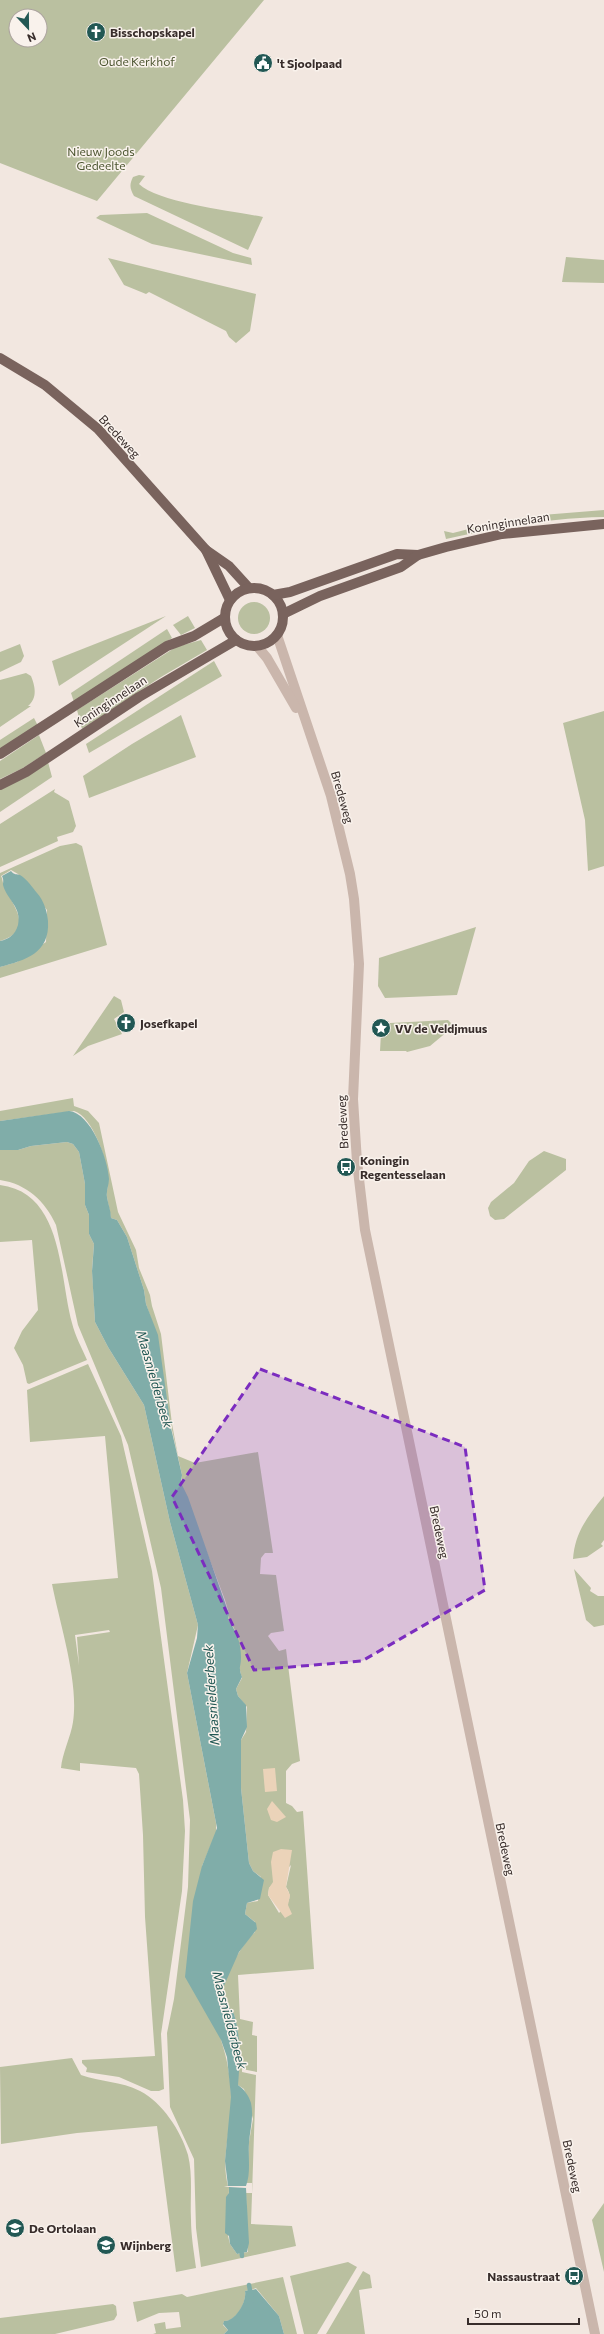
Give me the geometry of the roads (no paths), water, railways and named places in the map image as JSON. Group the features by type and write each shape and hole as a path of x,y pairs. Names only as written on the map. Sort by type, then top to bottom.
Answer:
{"main road":[{"name":"Bredeweg","path":"0,358 45,385 98,429 206,550 229,566 249,588"},
{"name":"Koninginnelaan","path":"273,595 290,592 397,554 418,555 502,534 604,524"},
{"name":"Bredeweg","path":"206,550 230,600"},
{"name":"Koninginnelaan","path":"283,614 320,596 401,567 418,555"},
{"path":"249,588 258,588 273,595 278,601 283,614 282,625 277,635 264,644 257,646 246,645 236,640 229,633 224,618 230,600 240,591 249,588"},
{"name":"Koninginnelaan","path":"0,754 167,646 194,636 224,618"},
{"name":"Koninginnelaan","path":"0,785 47,758 139,697 236,640"}],"street":[{"name":"Bredeweg","path":"277,635 330,796 349,867 354,899 359,964 353,1099 357,1162 365,1230 595,2334"},
{"name":"Bredeweg","path":"257,646 267,658 308,731"}],"water":[{"path":"11,871 25,878 42,899 47,914 48,932 41,948 27,958 0,967 0,941 11,936 18,925 19,919 16,908 3,885 2,876"},
{"path":"69,1111 77,1114 91,1128 102,1149 108,1170 109,1179 107,1197 111,1218 117,1220 127,1237 144,1290 146,1304 158,1335 171,1428 182,1475 181,1483 188,1497 229,1614 228,1619 236,1632 240,1646 240,1669 242,1677 236,1689 238,1696 246,1705 247,1727 241,1740 241,1788 249,1863 253,1871 264,1880 260,1899 247,1903 245,1914 256,1923 257,1929 239,1952 219,1997 234,2014 239,2041 238,2085 248,2095 252,2108 249,2143 249,2171 246,2186 228,2186 225,2161 231,2097 227,2057 221,2040 185,1977 193,1901 202,1866 217,1828 187,1673 197,1638 198,1625 170,1522 144,1405 108,1347 95,1322 92,1271 94,1244 89,1234 89,1215 85,1205 85,1184 79,1152 73,1144 67,1142 31,1146 18,1150 0,1150 0,1121"},
{"path":"229,2187 246,2188 249,2243 247,2252 237,2254 230,2244 229,2236 225,2233 226,2197 229,2193"},
{"path":"256,2289 279,2316 284,2334 224,2334 228,2330 223,2324 224,2321 236,2315 242,2306 245,2291 249,2290 252,2295 252,2290"}],"waterway":[{"name":"Maasnielderbeek","path":"241,2247 242,2256"},
{"name":"Maasnielderbeek","path":"249,2285 252,2301"}],"place":[{"name":"Bisschopskapel","path":"96,32"},
{"name":"'t Sjoolpaad","path":"263,63"},
{"name":"Josefkapel","path":"126,1023"},
{"name":"VV de Veldjmuus","path":"381,1028"},
{"name":"Koningin Regentesselaan","path":"346,1167"},
{"name":"De Ortolaan","path":"15,2228"},
{"name":"Wijnberg","path":"106,2245"},
{"name":"Nassaustraat","path":"574,2276"}],"park label":[{"name":"Oude Kerkhof","path":"137,61"},
{"name":"Nieuw Joods Gedeelte","path":"101,158"}]}
